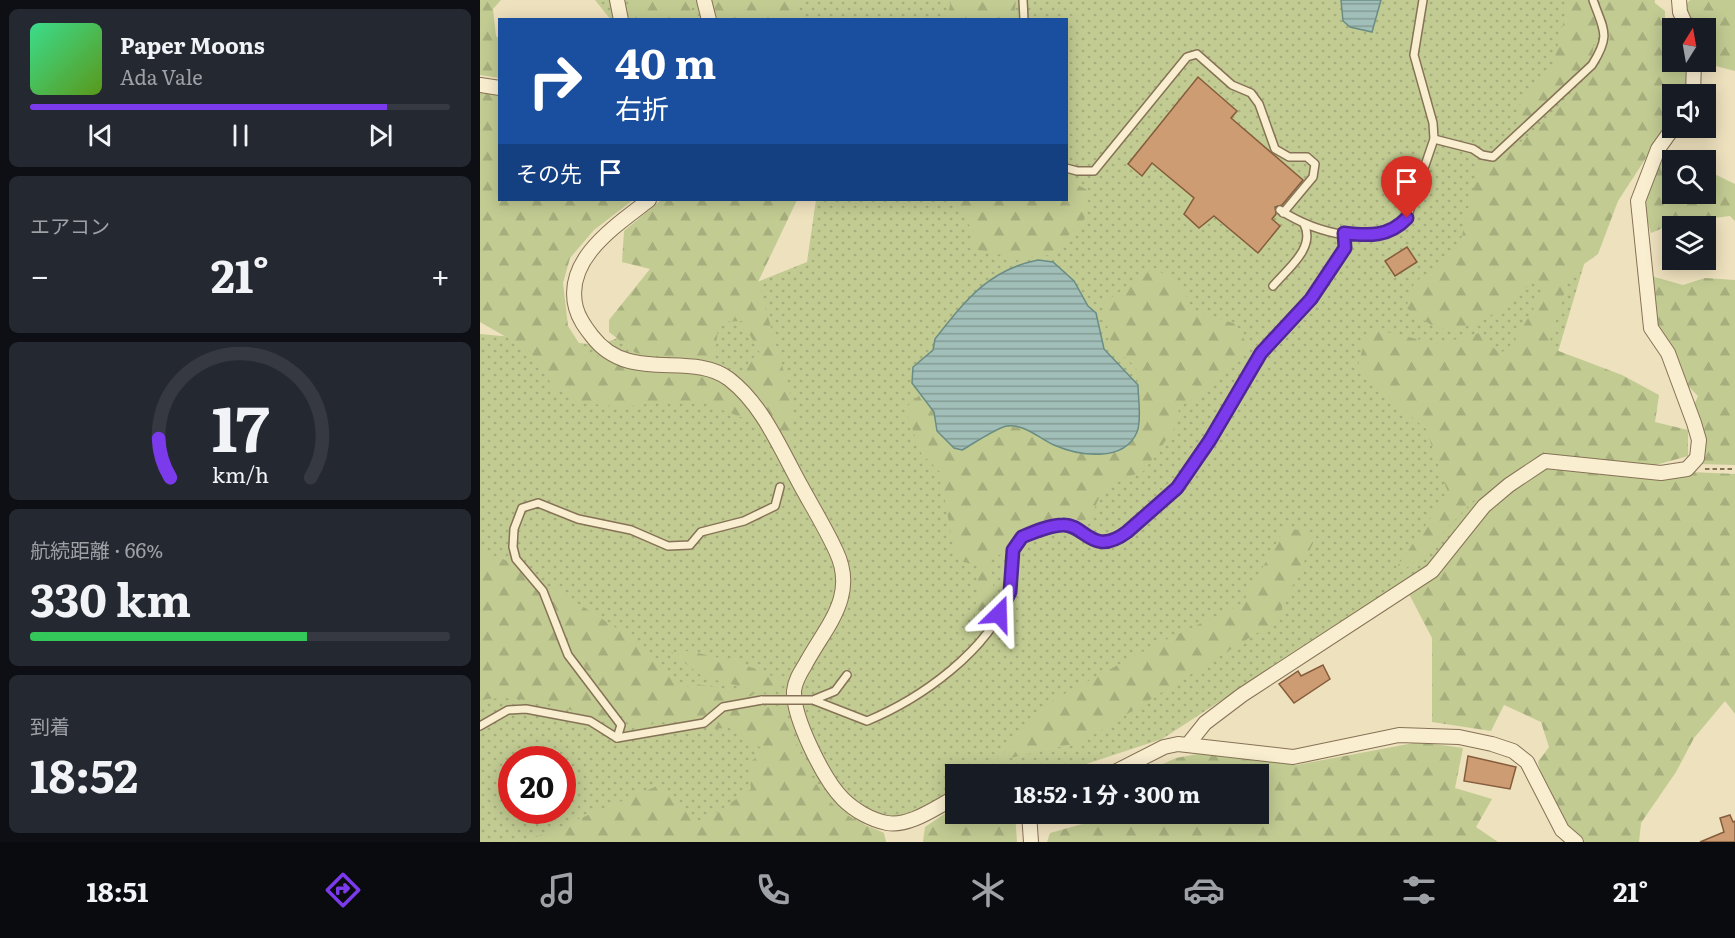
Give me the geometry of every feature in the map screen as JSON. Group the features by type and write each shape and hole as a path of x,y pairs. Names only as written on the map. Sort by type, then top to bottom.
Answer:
{"street":[{"path":"617,0 621,18"},
{"path":"704,0 708,18"},
{"path":"1679,0 1683,18"},
{"path":"480,84 498,88"},
{"path":"1189,743 1205,723 1242,695 1368,616 1432,572 1484,506 1509,485 1545,461 1661,473 1688,469 1697,458 1699,440 1668,353 1651,328 1638,201 1658,149 1666,138"},
{"path":"648,201 601,238 589,251 577,280 574,296 581,322 596,342 628,361 705,369 728,378 749,398 769,429 842,565 845,590 834,615 796,681 794,692 797,711 814,754 841,797 854,809 888,824 906,822 945,802"},
{"path":"1131,764 1164,747 1189,743 1293,757 1399,735 1459,737 1513,751 1527,762 1557,823 1576,842"},
{"path":"1030,824 1031,842"}],"lane":[{"path":"1023,0 1024,18"},
{"path":"1068,169 1094,171 1187,57 1197,54 1232,85 1251,93 1259,104 1275,149 1289,157 1307,157 1315,164 1312,177 1282,212 1304,224 1344,233 1383,234 1398,227 1407,218 1434,139 1433,123 1414,55 1423,0"},
{"path":"1434,139 1493,158 1592,65 1604,46 1606,32 1593,0"},
{"path":"1273,286 1307,246 1309,234 1304,224"},
{"path":"480,726 508,710 526,709 590,721 617,738 704,723 723,707 762,700 813,700 832,705 856,718 867,721 928,691 976,646 999,614 1010,592 1013,550 1022,537 1062,525 1073,526 1092,540 1118,538 1177,488 1210,440 1261,353 1311,299 1345,248 1344,233"},
{"path":"617,738 621,725 568,655 543,591 516,560 513,548 514,529 522,508 538,503 578,519 631,530 668,546 690,545 701,532 744,521 775,506 780,487"},
{"path":"813,700 835,691 847,675"}],"path":[{"path":"1688,469 1735,470"}],"green space":[{"path":"480,0 501,0 493,9 498,38 498,78 480,75"},
{"path":"595,0 1655,0 1649,46 1510,513 1162,739 1086,764 945,764 945,811 928,817 686,842 480,842 480,334 600,345 807,262 816,201 1068,201 1068,18 609,18"},
{"path":"629,0 688,0 694,18 634,18"},
{"path":"707,0 797,0 800,18 713,18"},
{"path":"951,0 1016,0 1014,18 947,18"},
{"path":"1569,0 1589,0 1596,24 1592,58 1516,134 1521,100 1528,97 1553,65"},
{"path":"1600,0 1651,0 1665,11 1665,18 1662,18 1662,72 1688,72 1689,84 1662,84 1662,133 1618,201 1598,254 1570,274 1548,347 1622,375 1659,395 1655,422 1688,430 1688,456 1652,466 1539,460 1473,501 1419,558 1396,576 1394,571 1448,493 1426,429 1357,370 1368,328 1439,344 1479,333 1500,354 1513,343 1543,293 1537,279 1492,315 1466,326 1452,328 1434,326 1406,308 1414,283 1448,258 1460,244 1479,165 1501,156 1515,146 1564,104 1580,87 1604,57 1609,45 1608,22"},
{"path":"1690,0 1735,0 1735,71 1716,66 1716,18 1689,18 1684,6"},
{"path":"480,89 498,92 498,201 632,201 594,230 570,258 563,283 568,326 584,351 616,364 665,372 702,373 726,383 740,395 760,421 746,419 701,402 661,402 624,407 582,403 554,388 529,350 480,322"},
{"path":"1662,156 1662,204 1716,204 1716,175 1735,184 1735,221 1730,216 1662,216 1662,228 1651,233 1642,204"},
{"path":"1068,180 1090,191 1084,220 1049,255 1020,259 964,247 975,233 952,201 1068,201"},
{"path":"660,201 797,201 758,282 792,400 790,442 785,446 743,376 749,361 760,353 742,321 719,322 714,362 636,353 609,332 609,320 650,269 622,262 624,231"},
{"path":"1154,268 1179,284 1194,311 1236,324 1247,345 1198,399 1180,403 1176,426 1144,471 1104,486 1090,519 1018,528 1008,549 990,561 993,584 992,601 972,637 965,638 974,626 979,566 960,561 953,546 940,472 921,453 905,408 921,394 935,412 937,431 962,450 1007,426 1021,428 1056,446 1138,385 1136,367 1112,347 1102,304"},
{"path":"1651,276 1683,285 1705,278 1735,280 1735,465 1698,464 1705,435 1694,405 1698,396 1679,377 1656,328"},
{"path":"1545,463 1677,478 1690,472 1735,474 1735,714 1725,701 1694,738 1676,772 1641,823 1639,842 1582,842 1566,830 1553,808 1538,762 1549,747 1541,722 1504,705 1491,731 1432,722 1432,638 1409,594 1468,533 1495,512 1502,498"},
{"path":"1285,528 1318,533 1275,622 1082,742 996,761 1053,700 1159,643 1242,604"},
{"path":"480,550 520,566 540,588 568,659 614,725 548,704 497,698 480,700"},
{"path":"553,588 640,643 668,674 695,691 696,684 755,694 701,717 631,727 575,655 548,592"},
{"path":"689,651 738,662 779,679 781,690 767,693 703,677 671,652"},
{"path":"783,706 806,766 823,794 851,818 884,833 886,842 524,842 567,824 576,824 576,820 662,784 701,823 751,789 748,764 765,750 729,728 707,729 723,711"},
{"path":"1419,742 1463,748 1455,788 1492,799 1476,827 1498,842 1047,842 1050,833 1082,824 1269,824 1269,764 1163,764 1176,758 1198,754 1296,765"},
{"path":"945,814 945,824 1016,824 1017,842 923,842 925,827"}],"water":[{"path":"1341,0 1381,0 1372,32 1350,27 1343,21"},
{"path":"1038,260 1053,262 1074,281 1088,306 1096,313 1104,349 1138,385 1140,415 1137,432 1131,442 1122,449 1100,454 1076,452 1054,445 1025,429 1013,426 997,430 962,450 954,448 937,431 934,412 912,383 913,367 933,350 935,339 979,289 1005,271"}],"building":[{"path":"1198,77 1237,111 1231,118 1303,180 1282,205 1275,207 1276,214 1272,219 1280,226 1258,253 1214,216 1199,228 1184,214 1194,198 1152,163 1142,176 1128,164"},
{"path":"1407,247 1417,262 1395,276 1385,261"},
{"path":"1323,665 1330,679 1294,703 1279,684 1298,671 1301,676"},
{"path":"1468,756 1516,767 1510,789 1464,781"},
{"path":"1730,815 1733,822 1735,821 1735,842 1700,842 1724,832 1720,818"}],"route":[{"path":"999,614 1010,592 1013,550 1022,537 1032,532 1062,525 1073,526 1092,540 1103,541 1118,538 1127,532 1177,488 1210,440 1261,353 1311,299 1345,248 1344,233 1383,234 1398,227 1407,218"}]}
